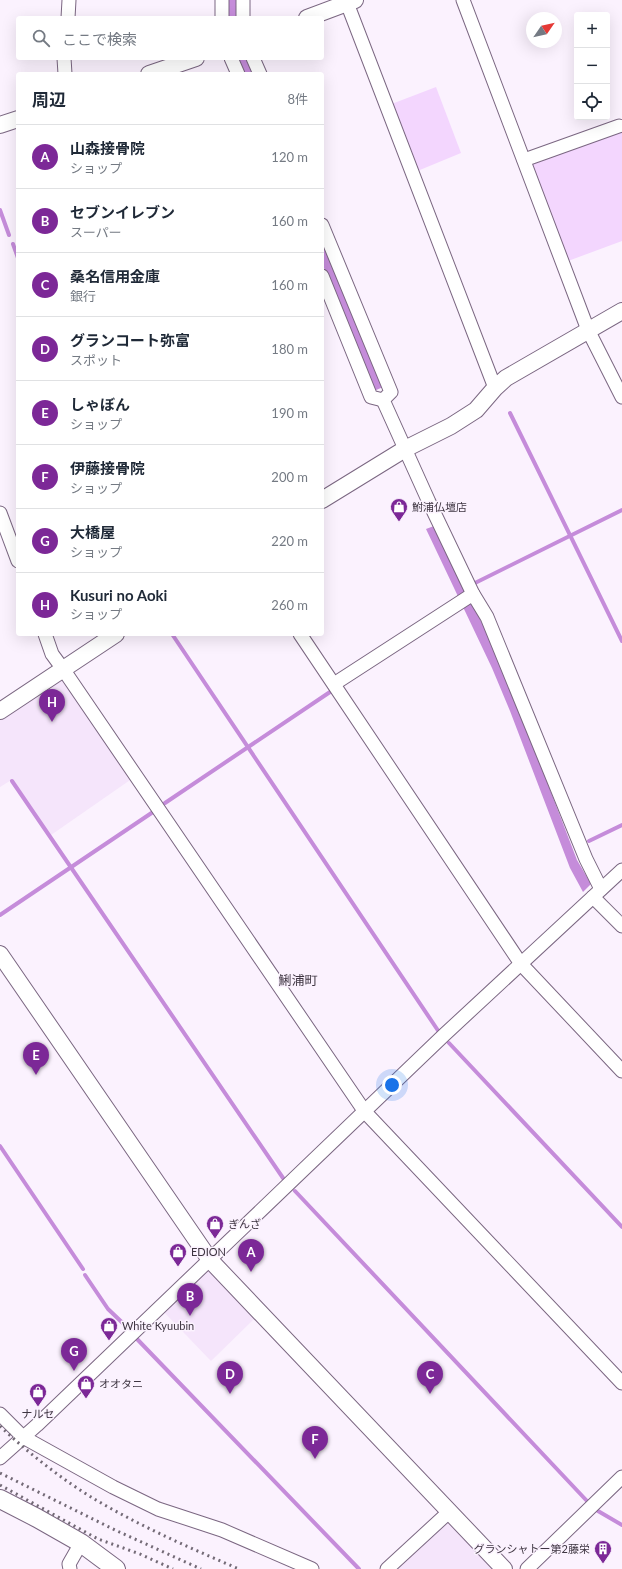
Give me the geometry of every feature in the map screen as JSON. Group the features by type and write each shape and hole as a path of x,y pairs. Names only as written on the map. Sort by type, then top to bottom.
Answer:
{"main road":[{"path":"0,1499 80,1543 116,1569"}],"street":[{"path":"68,16 69,0"},
{"path":"219,0 222,0 222,16"},
{"path":"243,0 243,16"},
{"path":"463,0 588,330 622,397"},
{"path":"312,16 351,2 495,388"},
{"path":"64,60 65,72"},
{"path":"155,72 190,60"},
{"path":"232,60 237,72"},
{"path":"254,60 259,72"},
{"path":"0,125 16,120"},
{"path":"524,160 619,126"},
{"path":"324,230 391,392 384,400"},
{"path":"324,281 371,397 384,400"},
{"path":"324,499 405,449 451,426 476,410 506,378 622,311"},
{"path":"384,400 429,502 467,597 487,617 583,852 597,893 622,926"},
{"path":"0,513 16,556"},
{"path":"334,684 467,597"},
{"path":"46,636 52,654 365,1112 622,1383"},
{"path":"0,711 113,636"},
{"path":"301,636 521,964 622,1071"},
{"path":"0,1458 210,1260 444,1035 622,870"},
{"path":"0,954 210,1260 504,1569"},
{"path":"0,1414 23,1437 113,1487 158,1509 222,1530 312,1569"},
{"path":"527,1569 620,1482"},
{"path":"387,1569 450,1511"},
{"path":"70,1569 69,1564 80,1543"}],"shaded area":[{"path":"229,0 238,0 238,16 229,16"},
{"path":"239,60 249,60 254,72 244,72"},
{"path":"436,87 461,153 415,172 389,105"},
{"path":"622,129 622,241 568,261 532,163"},
{"path":"324,243 383,387 374,391 324,268"},
{"path":"434,526 501,662 577,860 591,884 583,892 570,868 492,668 426,529"},
{"path":"61,679 68,681 133,778 51,835 13,779 0,787 0,720"},
{"path":"210,1271 255,1318 211,1361 163,1311 203,1272"},
{"path":"447,1518 495,1569 393,1569"}],"waterway":[{"path":"0,210 9,235"},
{"path":"13,244 16,252"},
{"path":"510,413 622,641"},
{"path":"475,583 622,510"},
{"path":"173,636 439,1032"},
{"path":"165,803 330,692"},
{"path":"12,781 283,1178"},
{"path":"0,915 153,812"},
{"path":"589,841 622,825"},
{"path":"449,1043 622,1227"},
{"path":"0,1146 83,1269"},
{"path":"295,1191 587,1501"},
{"path":"85,1275 108,1309 129,1329"},
{"path":"137,1339 359,1569"},
{"path":"598,1511 622,1525"}],"railway":[{"path":"0,1426 46,1466 96,1500 184,1545 239,1569"},
{"path":"0,1473 115,1530 201,1569"},
{"path":"0,1485 98,1539 140,1554 173,1569"}],"place":[{"name":"鮒浦仏壇店","path":"399,522"},
{"name":"Kusuri no Aoki","path":"52,722"},
{"name":"しゃぼん","path":"36,1075"},
{"name":"ぎんざ","path":"215,1239"},
{"name":"EDION","path":"178,1267"},
{"name":"山森接骨院","path":"251,1272"},
{"name":"セブンイレブン","path":"190,1316"},
{"name":"White Kyuubin","path":"109,1341"},
{"name":"大橋屋","path":"74,1371"},
{"name":"グランコート弥富","path":"230,1394"},
{"name":"桑名信用金庫","path":"430,1394"},
{"name":"オオタニ","path":"86,1399"},
{"name":"ナルセ","path":"38,1407"},
{"name":"伊藤接骨院","path":"315,1459"},
{"name":"グランシャトー第2藤栄","path":"603,1564"}],"district":[{"name":"鯏浦町","path":"298,980"}]}
